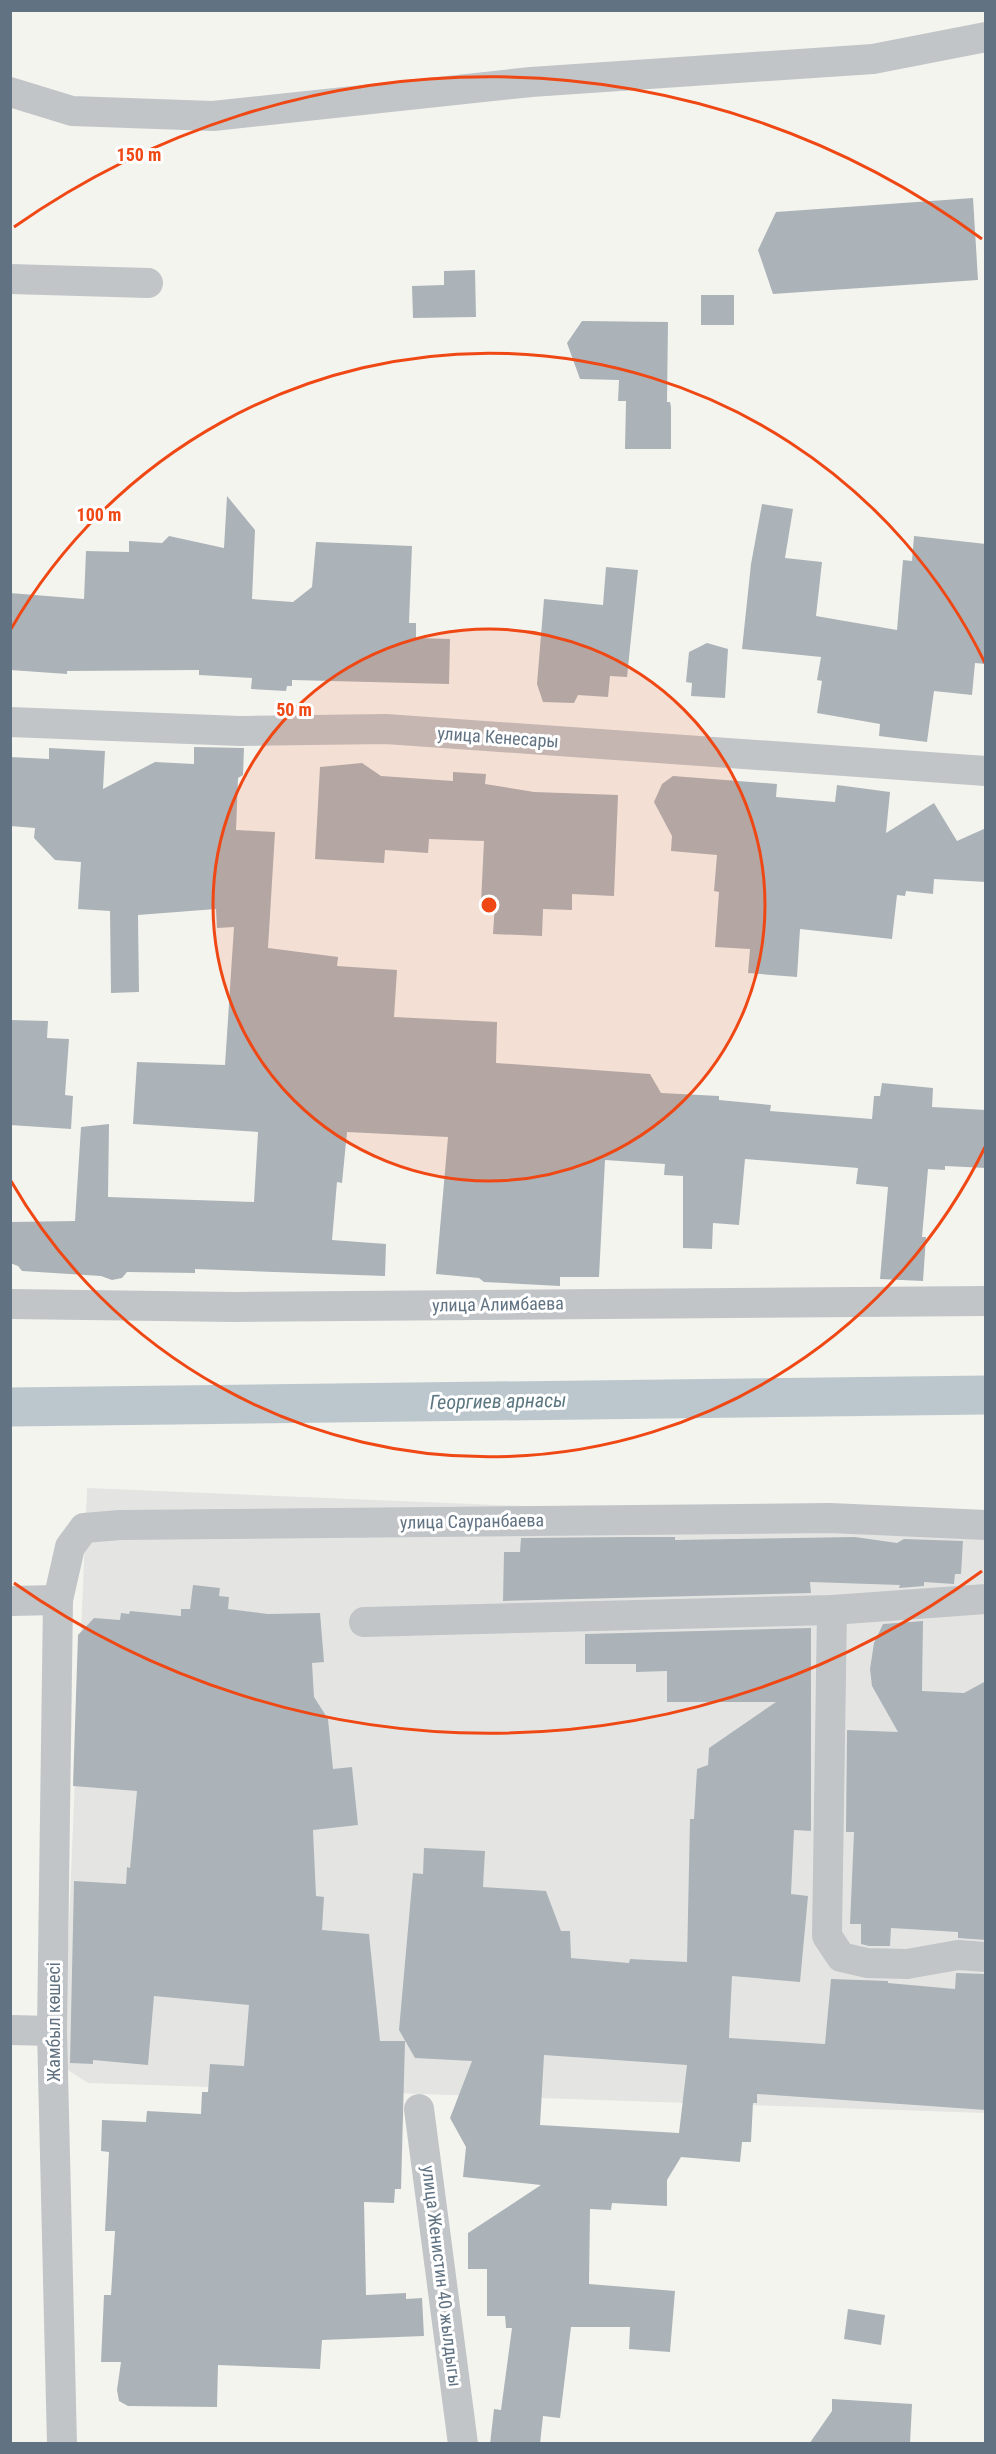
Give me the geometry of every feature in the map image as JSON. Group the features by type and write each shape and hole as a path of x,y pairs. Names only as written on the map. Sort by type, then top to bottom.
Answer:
{"street":[{"path":"10,93 72,111 213,116 531,82 873,58 986,37"},
{"path":"10,279 148,283"},
{"name":"улица Кенесары","path":"10,723 240,731 386,729 986,771"},
{"name":"улица Алимбаева","path":"10,1304 236,1307 986,1301"},
{"name":"улица Сауранбаева","path":"58,1600 70,1547 84,1528 120,1525 830,1518 986,1525"},
{"path":"364,1622 832,1610 986,1599"},
{"path":"10,1601 58,1600"},
{"name":"Жамбыл көшесі","path":"58,1600 52,2031 62,2444"},
{"path":"832,1610 827,1936 841,1956 867,1963 907,1964 958,1955 986,1957"},
{"path":"10,2030 52,2031"},
{"name":"улица Женистин 40 жылдыгы","path":"419,2109 463,2444"}],"shaded area":[{"path":"87,1488 985,1525 985,2113 88,2083 63,2067"}],"building":[{"path":"973,198 978,280 773,294 758,250 776,212"},
{"path":"475,270 476,317 413,318 412,286 444,285 444,271"},
{"path":"701,295 734,295 734,325 701,325"},
{"path":"582,321 668,322 667,402 670,402 671,407 671,449 625,449 626,401 618,401 619,380 580,379 567,343"},
{"path":"227,496 255,530 252,599 293,602 312,587 316,542 412,546 409,623 416,623 416,638 450,639 449,684 292,680 292,686 287,686 286,691 251,689 252,678 199,675 199,670 67,671 67,674 10,670 10,593 84,599 86,551 129,552 129,541 162,543 169,536 224,548"},
{"path":"762,504 793,509 785,558 822,562 816,616 897,630 903,560 912,561 914,536 986,544 986,664 975,663 972,695 934,691 927,742 879,736 880,724 817,713 822,681 817,680 821,657 742,649 751,564"},
{"path":"606,567 638,570 627,677 610,676 608,697 578,695 574,703 543,702 537,684 544,599 603,605"},
{"path":"707,643 728,649 725,698 691,696 692,683 686,682 689,652"},
{"path":"194,747 244,748 243,775 238,778 236,830 275,832 268,948 338,957 337,966 397,970 394,1017 497,1022 496,1063 650,1074 661,1093 719,1096 719,1100 771,1105 770,1111 872,1119 874,1096 880,1096 882,1083 933,1088 932,1107 986,1110 986,1168 945,1166 945,1170 928,1169 922,1237 926,1237 923,1281 880,1279 888,1187 856,1184 858,1168 745,1159 739,1225 713,1223 712,1249 683,1248 683,1176 664,1175 665,1164 605,1160 599,1277 560,1277 560,1286 484,1282 479,1278 436,1274 448,1137 347,1132 342,1183 337,1182 332,1240 386,1244 385,1276 195,1269 195,1273 127,1272 122,1278 112,1280 101,1276 22,1271 18,1266 10,1263 10,1222 75,1221 81,1127 109,1124 108,1197 254,1202 258,1132 133,1124 137,1062 225,1065 234,927 217,928 216,909 138,915 139,992 111,993 110,911 78,909 81,862 55,860 34,838 35,828 10,826 10,757 49,759 49,748 105,751 103,789 155,762 194,764"},
{"path":"362,763 381,776 453,781 453,772 486,774 485,784 534,792 618,795 614,896 572,894 572,910 543,909 542,936 493,934 495,904 481,903 484,841 429,839 428,853 385,850 384,863 315,859 320,767"},
{"path":"673,776 777,784 776,797 835,802 837,785 890,792 886,833 934,803 957,841 986,828 986,882 934,879 933,894 906,891 905,896 897,895 892,939 800,929 797,977 748,973 750,949 715,947 719,892 714,891 717,855 671,851 672,836 654,802 662,784"},
{"path":"10,1020 48,1021 47,1038 69,1039 65,1095 73,1096 71,1129 10,1125"},
{"path":"675,1537 675,1540 855,1537 897,1543 904,1539 963,1541 961,1574 955,1574 954,1584 924,1582 924,1586 899,1588 900,1585 810,1582 811,1593 503,1601 504,1552 520,1552 521,1538"},
{"path":"193,1585 220,1588 219,1596 229,1597 228,1609 268,1614 320,1613 324,1662 312,1663 314,1697 328,1719 333,1769 352,1767 358,1825 313,1830 316,1896 324,1897 322,1930 369,1934 380,2041 405,2041 401,2189 395,2189 394,2203 364,2202 366,2295 406,2293 406,2299 422,2298 424,2336 322,2340 320,2369 218,2365 217,2407 128,2406 119,2401 117,2390 121,2362 101,2362 104,2295 111,2295 115,2231 105,2231 109,2152 101,2151 102,2120 146,2122 147,2111 201,2114 202,2092 208,2092 210,2064 244,2066 249,2005 154,1996 148,2065 93,2060 93,2064 70,2063 74,1881 126,1884 127,1867 130,1868 137,1791 73,1786 78,1635 94,1618 120,1620 121,1613 129,1614 130,1611 181,1616 181,1609 190,1609"},
{"path":"923,1621 922,1691 964,1693 986,1681 986,1940 958,1938 958,1932 891,1928 890,1946 869,1946 861,1944 861,1924 850,1924 854,1832 846,1832 847,1730 898,1732 872,1686 870,1669 874,1643 883,1624"},
{"path":"811,1628 811,1831 794,1830 791,1894 808,1896 800,1982 732,1976 729,2038 825,2044 831,1979 888,1981 888,1983 955,1989 956,1973 986,1974 986,2110 757,2094 757,2103 753,2103 751,2142 742,2142 740,2162 681,2157 667,2180 667,2206 612,2203 611,2210 590,2209 589,2284 675,2291 670,2352 629,2349 630,2327 571,2327 560,2418 543,2416 540,2444 490,2444 494,2409 501,2410 512,2328 506,2328 505,2316 487,2316 487,2269 468,2269 468,2233 541,2185 463,2177 466,2147 450,2118 472,2061 415,2058 399,2030 413,1873 423,1874 424,1848 485,1851 483,1887 546,1891 561,1931 570,1931 571,1958 629,1963 630,1959 687,1962 690,1819 694,1819 697,1769 708,1765 709,1748 776,1702 667,1702 667,1671 636,1672 636,1664 585,1664 585,1634","holes":["544,2055 687,2065 679,2133 540,2125"]},
{"path":"848,2309 885,2315 881,2345 844,2339"},
{"path":"832,2399 912,2404 910,2444 809,2444 832,2411"}],"waterway":[{"name":"Георгиев арнасы","path":"10,1407 986,1395"}]}
